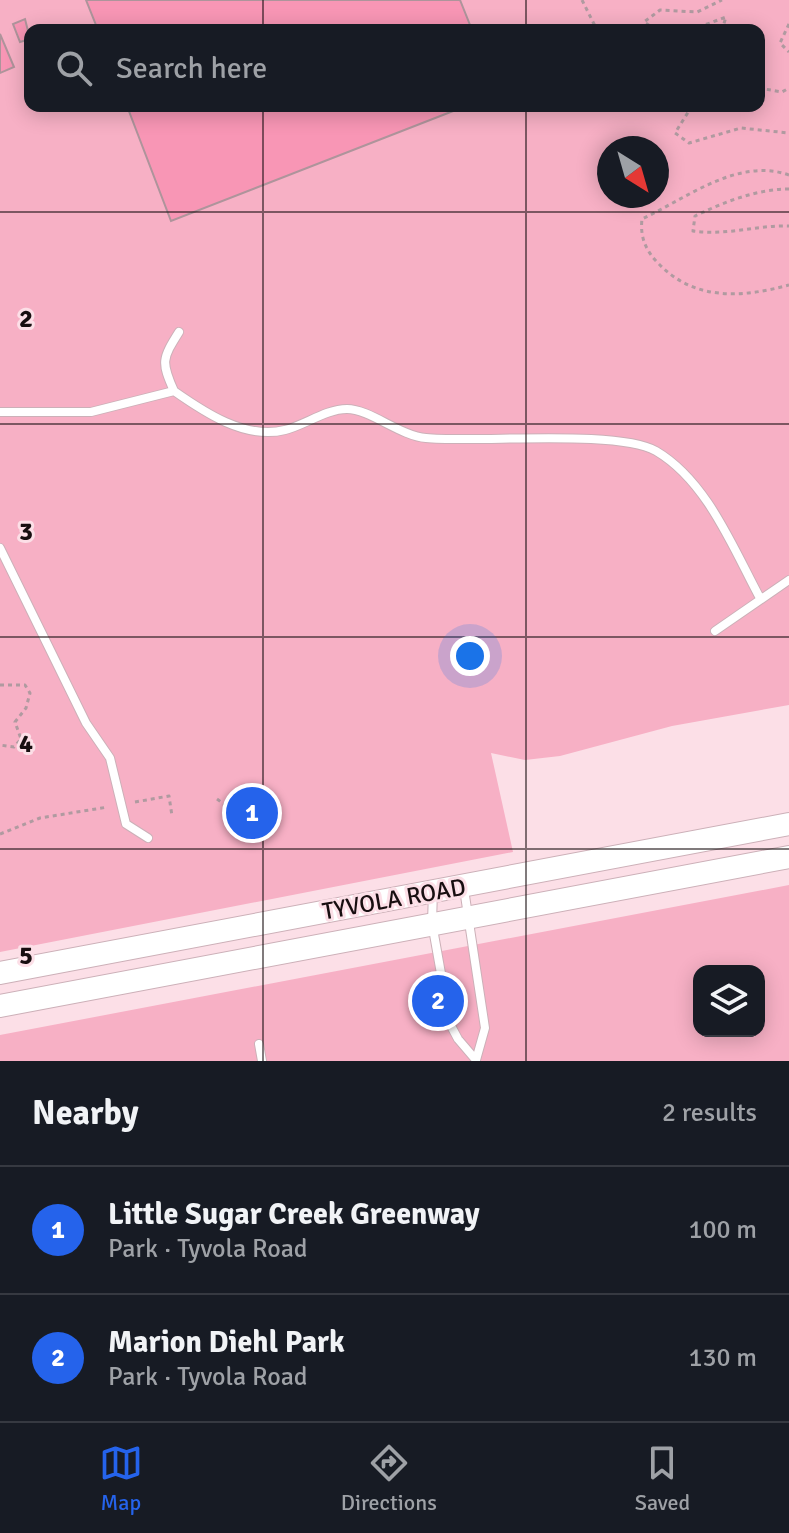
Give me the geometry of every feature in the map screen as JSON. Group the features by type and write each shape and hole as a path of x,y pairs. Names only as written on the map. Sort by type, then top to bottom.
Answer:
{"main road":[{"name":"TYVOLA ROAD","path":"0,973 789,824"},
{"name":"TYVOLA ROAD","path":"0,1006 789,857"}],"lane":[{"path":"179,332 166,352 163,366 174,391 203,412 238,427 283,431 337,410 351,408 423,438 614,442 654,450 684,474 717,517 760,598"},
{"path":"0,412 91,412 174,391"},
{"path":"0,548 80,713 110,758 126,824 148,838"},
{"path":"715,631 789,580"},
{"path":"464,886 466,917 485,1028 476,1061"},
{"path":"433,890 432,923 450,1024 476,1061"},
{"path":"259,1044 262,1061"}],"path":[{"path":"582,0 594,24"},
{"path":"647,24 644,22 660,10 697,12 722,0"},
{"path":"707,24 726,17 724,24"},
{"path":"789,24 780,43 789,52"},
{"path":"765,89 782,92 789,88"},
{"path":"688,112 675,133 689,143 741,128 789,133"},
{"path":"789,175 745,171 722,178 642,219 640,233 650,255 674,280 702,293 758,294 789,285"},
{"path":"789,189 765,189 712,208 695,216 693,231 712,234 758,225 789,226"},
{"path":"0,685 25,685 30,693 26,708 15,722 21,739 14,747 0,745"},
{"path":"240,795 271,817"},
{"path":"0,834 53,815 169,796 172,816"},
{"path":"217,799 248,822"}],"shaded area":[{"path":"0,0 789,0 789,705 672,726 560,756 525,760 491,753 513,852 0,952"},
{"path":"789,885 789,1061 0,1061 0,1035"}],"building":[{"path":"86,0 460,0 470,24 96,24"},
{"path":"25,19 24,41 20,42 13,24"},
{"path":"0,34 14,67 0,73"},
{"path":"129,112 451,112 171,221"}],"place":[{"name":"Little Sugar Creek Greenway","path":"252,813"},
{"name":"Marion Diehl Park","path":"438,1001"}]}
